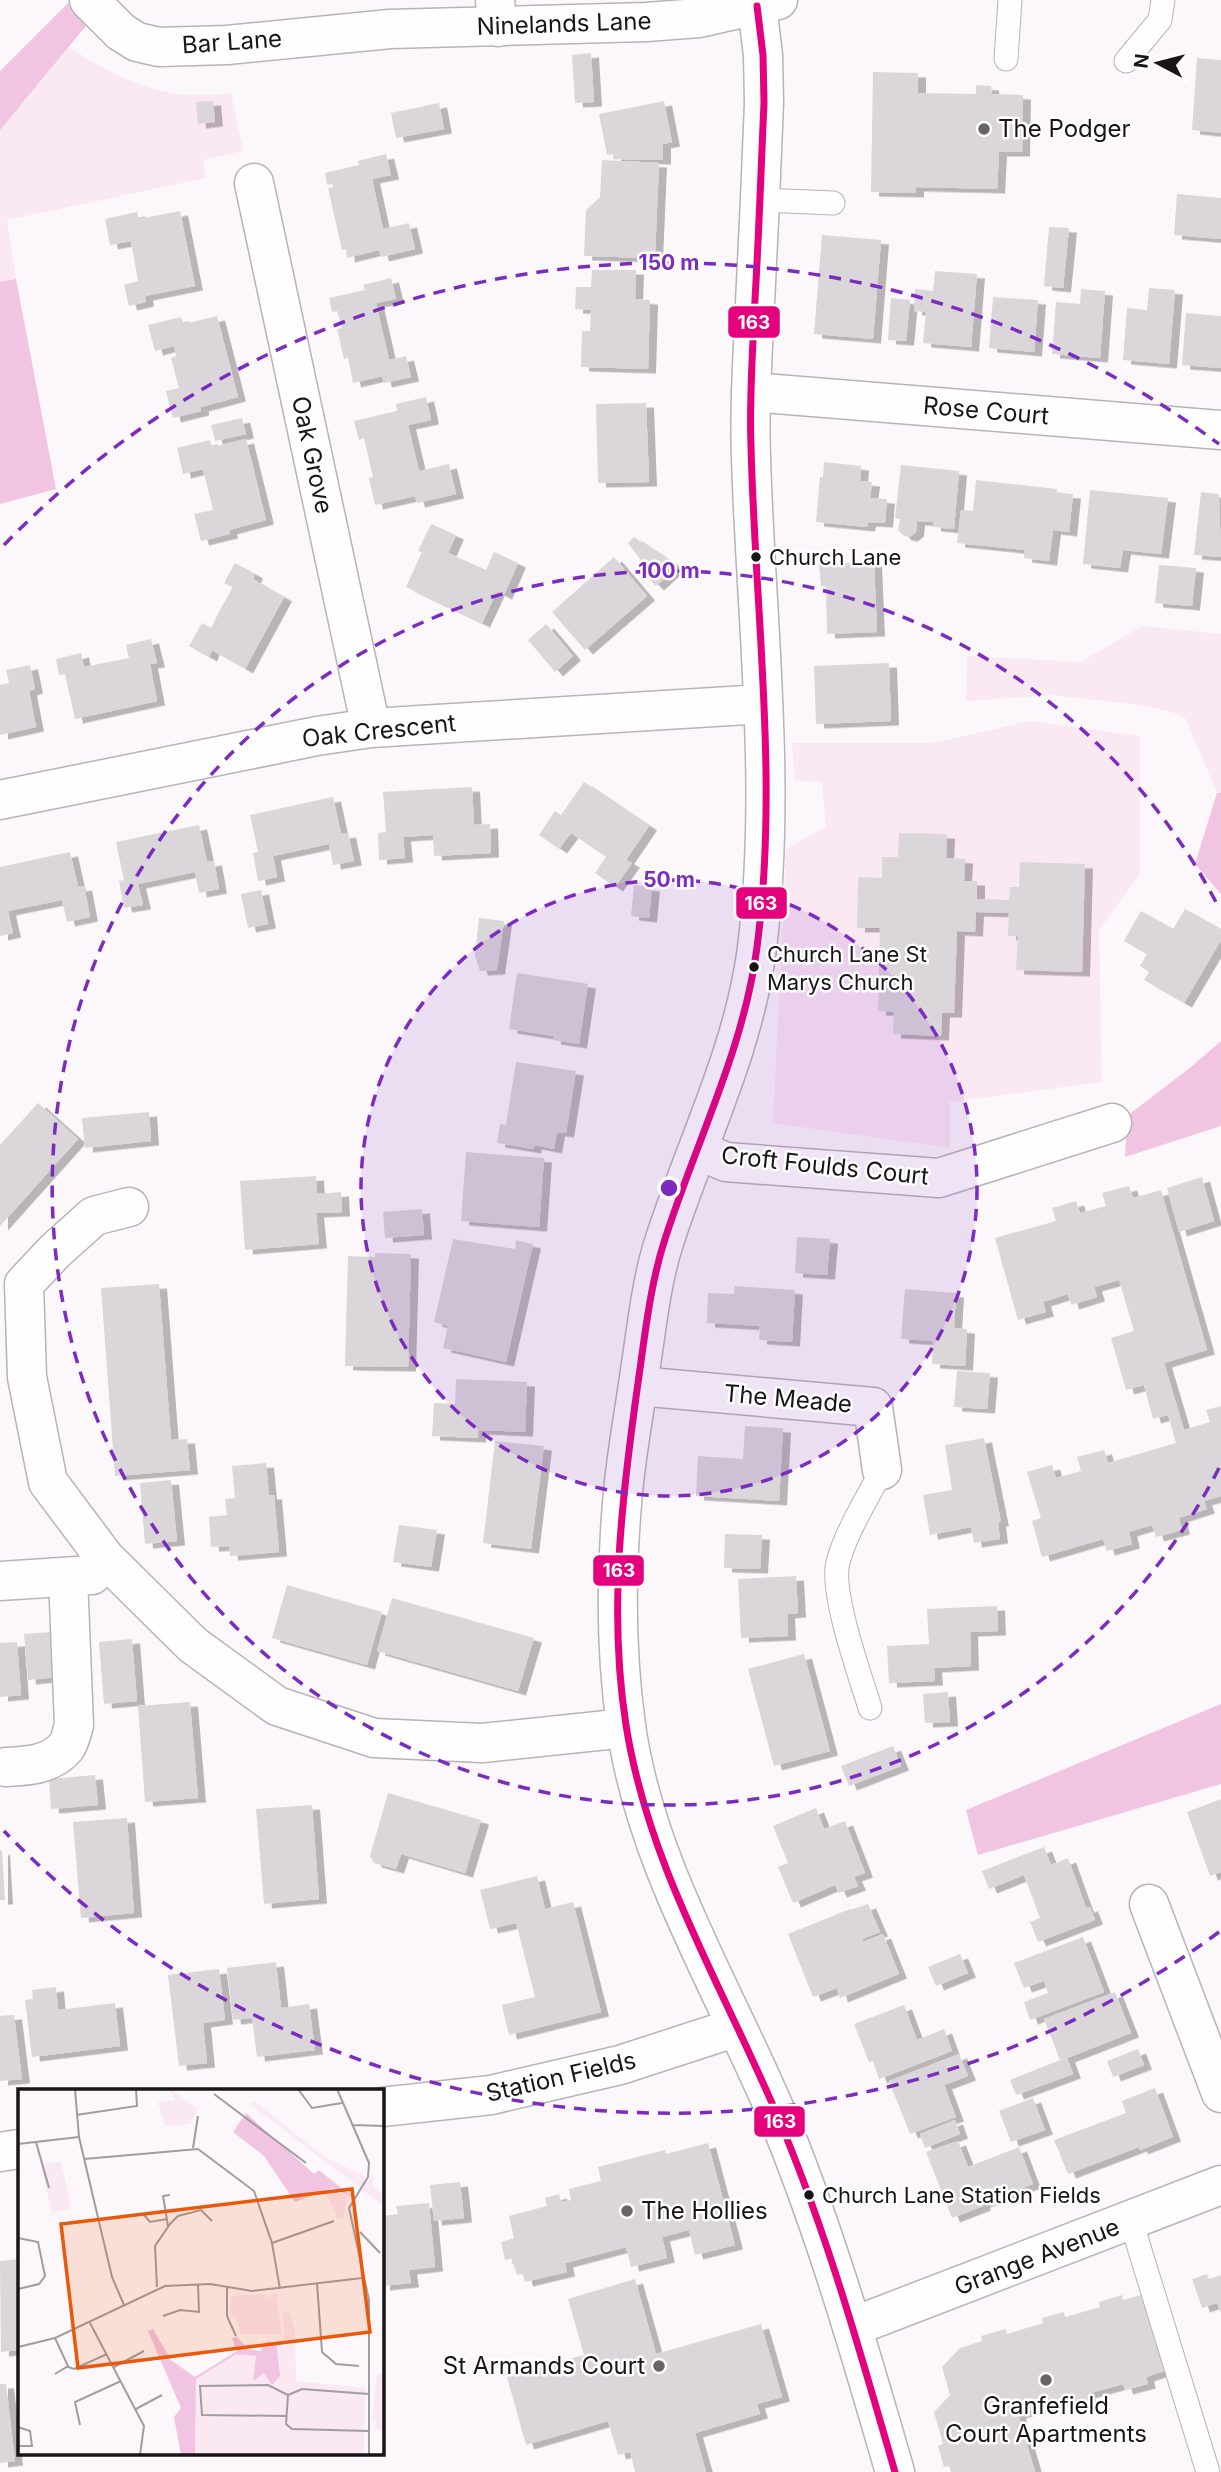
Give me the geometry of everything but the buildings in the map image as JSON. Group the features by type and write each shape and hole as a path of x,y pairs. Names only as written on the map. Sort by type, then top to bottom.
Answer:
{"street":[{"name":"Ninelands Lane","path":"390,29 497,14 646,22 699,18 767,3"},
{"path":"767,3 750,451 763,704 764,858 758,942 751,989 728,1071 663,1244 654,1281 622,1504 619,1661 626,1728 638,1784 654,1838 784,2132 817,2219 895,2472"},
{"name":"Bar Lane","path":"97,8 121,32 137,42 159,47 227,45 390,29"},
{"name":"Oak Grove","path":"254,183 370,728"},
{"name":"Rose Court","path":"751,392 1221,430"},
{"name":"Oak Crescent","path":"0,800 317,736 370,728 763,704"},
{"name":"Croft Foulds Court","path":"698,1150 726,1162 939,1178 1112,1123"},
{"path":"128,1207 94,1216 24,1284 27,1377 48,1482 105,1558 193,1645 277,1706 374,1738 482,1743 626,1728"},
{"name":"The Meade","path":"638,1386 873,1407 882,1470"},
{"path":"0,1581 120,1573"},
{"path":"6,1767 32,1765 49,1760 66,1746 74,1725 68,1577"},
{"path":"1149,1904 1221,2093"},
{"name":"Station Fields","path":"383,2107 491,2095 620,2065 737,2027"},
{"path":"0,2152 18,2149"},
{"name":"Grange Avenue","path":"852,2327 1221,2185"}],"lane":[{"path":"1006,59 1010,0"},
{"path":"1126,61 1160,20 1163,0"},
{"path":"760,200 832,203"},
{"name":"The Meade","path":"870,1708 838,1593 838,1565 847,1538 882,1470"},
{"path":"1131,2221 1208,2472"}],"shaded area":[{"path":"68,3 86,26 0,130 0,71"},
{"path":"69,47 126,79 165,92 186,95 231,93 243,151 203,160 206,178 7,220 16,279 0,282 0,130"},
{"path":"16,279 56,489 0,504 0,282"},
{"path":"1142,626 1221,634 1221,884 1195,864 1217,793 1186,719 1172,712 1141,705 1051,695 966,701 967,656 1081,662"},
{"path":"1031,721 1140,736 1140,874 1099,930 1102,1082 950,1102 950,1148 773,1123 786,849 826,827 822,782 795,780 792,743 932,743"},
{"path":"1217,793 1221,793 1221,894 1195,864"},
{"path":"1221,1041 1221,1126 1125,1157 1127,1116"},
{"path":"1221,1704 1221,1784 978,1855 966,1810"}],"transit line":[{"name":"163","path":"757,6 763,55 764,103 751,428 766,760 763,885 757,947 742,1022 677,1203 652,1292 622,1511 618,1639 626,1725 637,1779 653,1832 694,1934 785,2134 817,2217 895,2472"}],"place":[{"name":"The Podger","path":"984,129"},
{"name":"Church Lane","path":"756,557"},
{"name":"Church Lane St Marys Church","path":"754,967"},
{"name":"Church Lane Station Fields","path":"809,2195"},
{"name":"The Hollies","path":"627,2211"},
{"name":"St Armands Court","path":"659,2366"},
{"name":"Granfefield Court Apartments","path":"1046,2380"}]}
